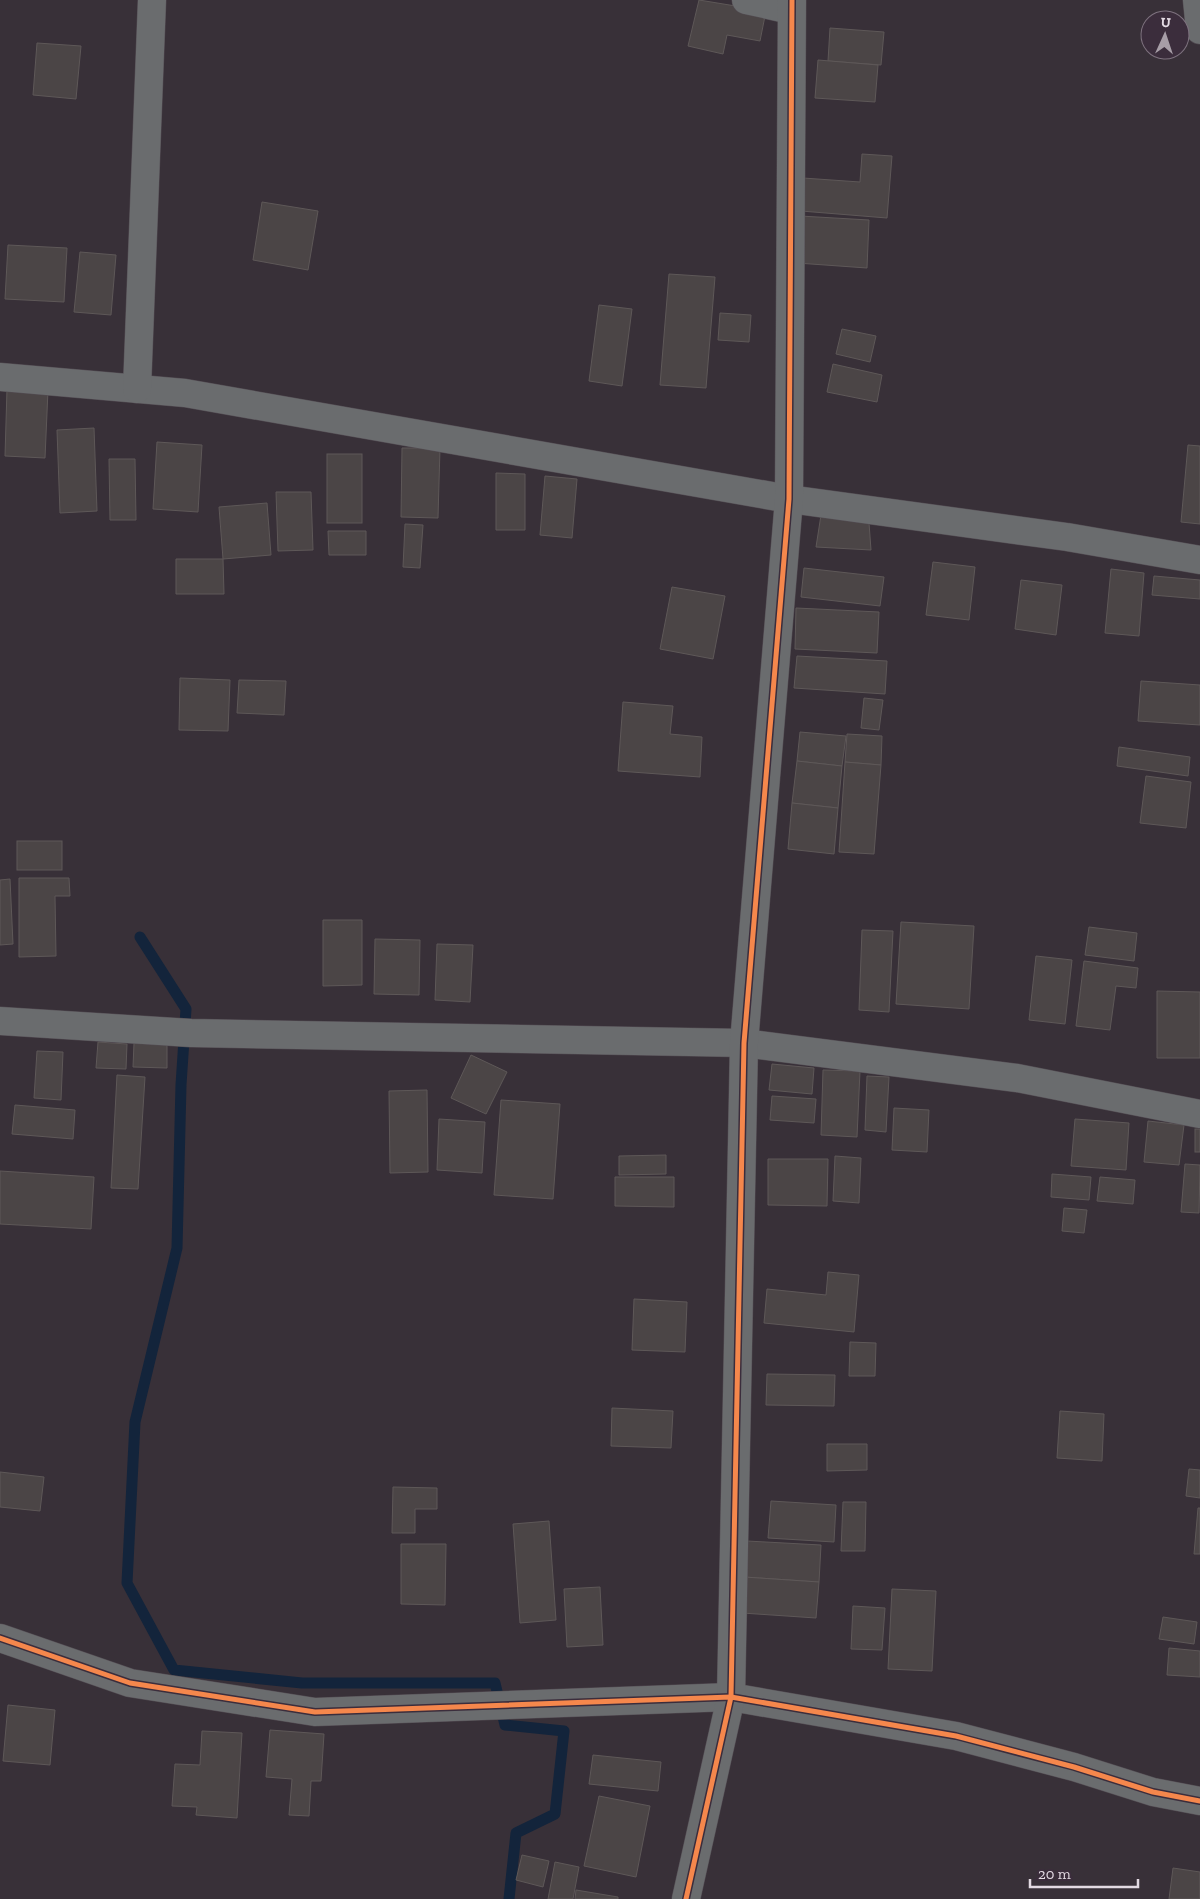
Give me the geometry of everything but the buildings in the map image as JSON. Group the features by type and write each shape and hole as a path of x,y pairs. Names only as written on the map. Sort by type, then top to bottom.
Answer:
{"street":[{"path":"137,389 152,0"},
{"path":"686,1899 731,1696 744,1043 789,499 792,5 746,0"},
{"path":"1197,0 1200,30"},
{"path":"0,377 185,393 789,499 1067,537 1200,560"},
{"path":"0,1022 183,1033 744,1043 1017,1078 1200,1114"},
{"path":"0,1638 130,1683 315,1712 731,1696 956,1736 1074,1767 1153,1792 1200,1801"}],"waterway":[{"path":"140,937 186,1009 181,1085 177,1248 135,1422 127,1583 174,1670 302,1683 495,1683 505,1725 564,1731 555,1814 516,1833 509,1899"}],"cycle path":[{"path":"686,1899 731,1697 744,1043 789,499 792,0"},
{"path":"0,1638 130,1683 315,1712 731,1697 956,1736 1074,1767 1153,1792 1200,1801"}]}
